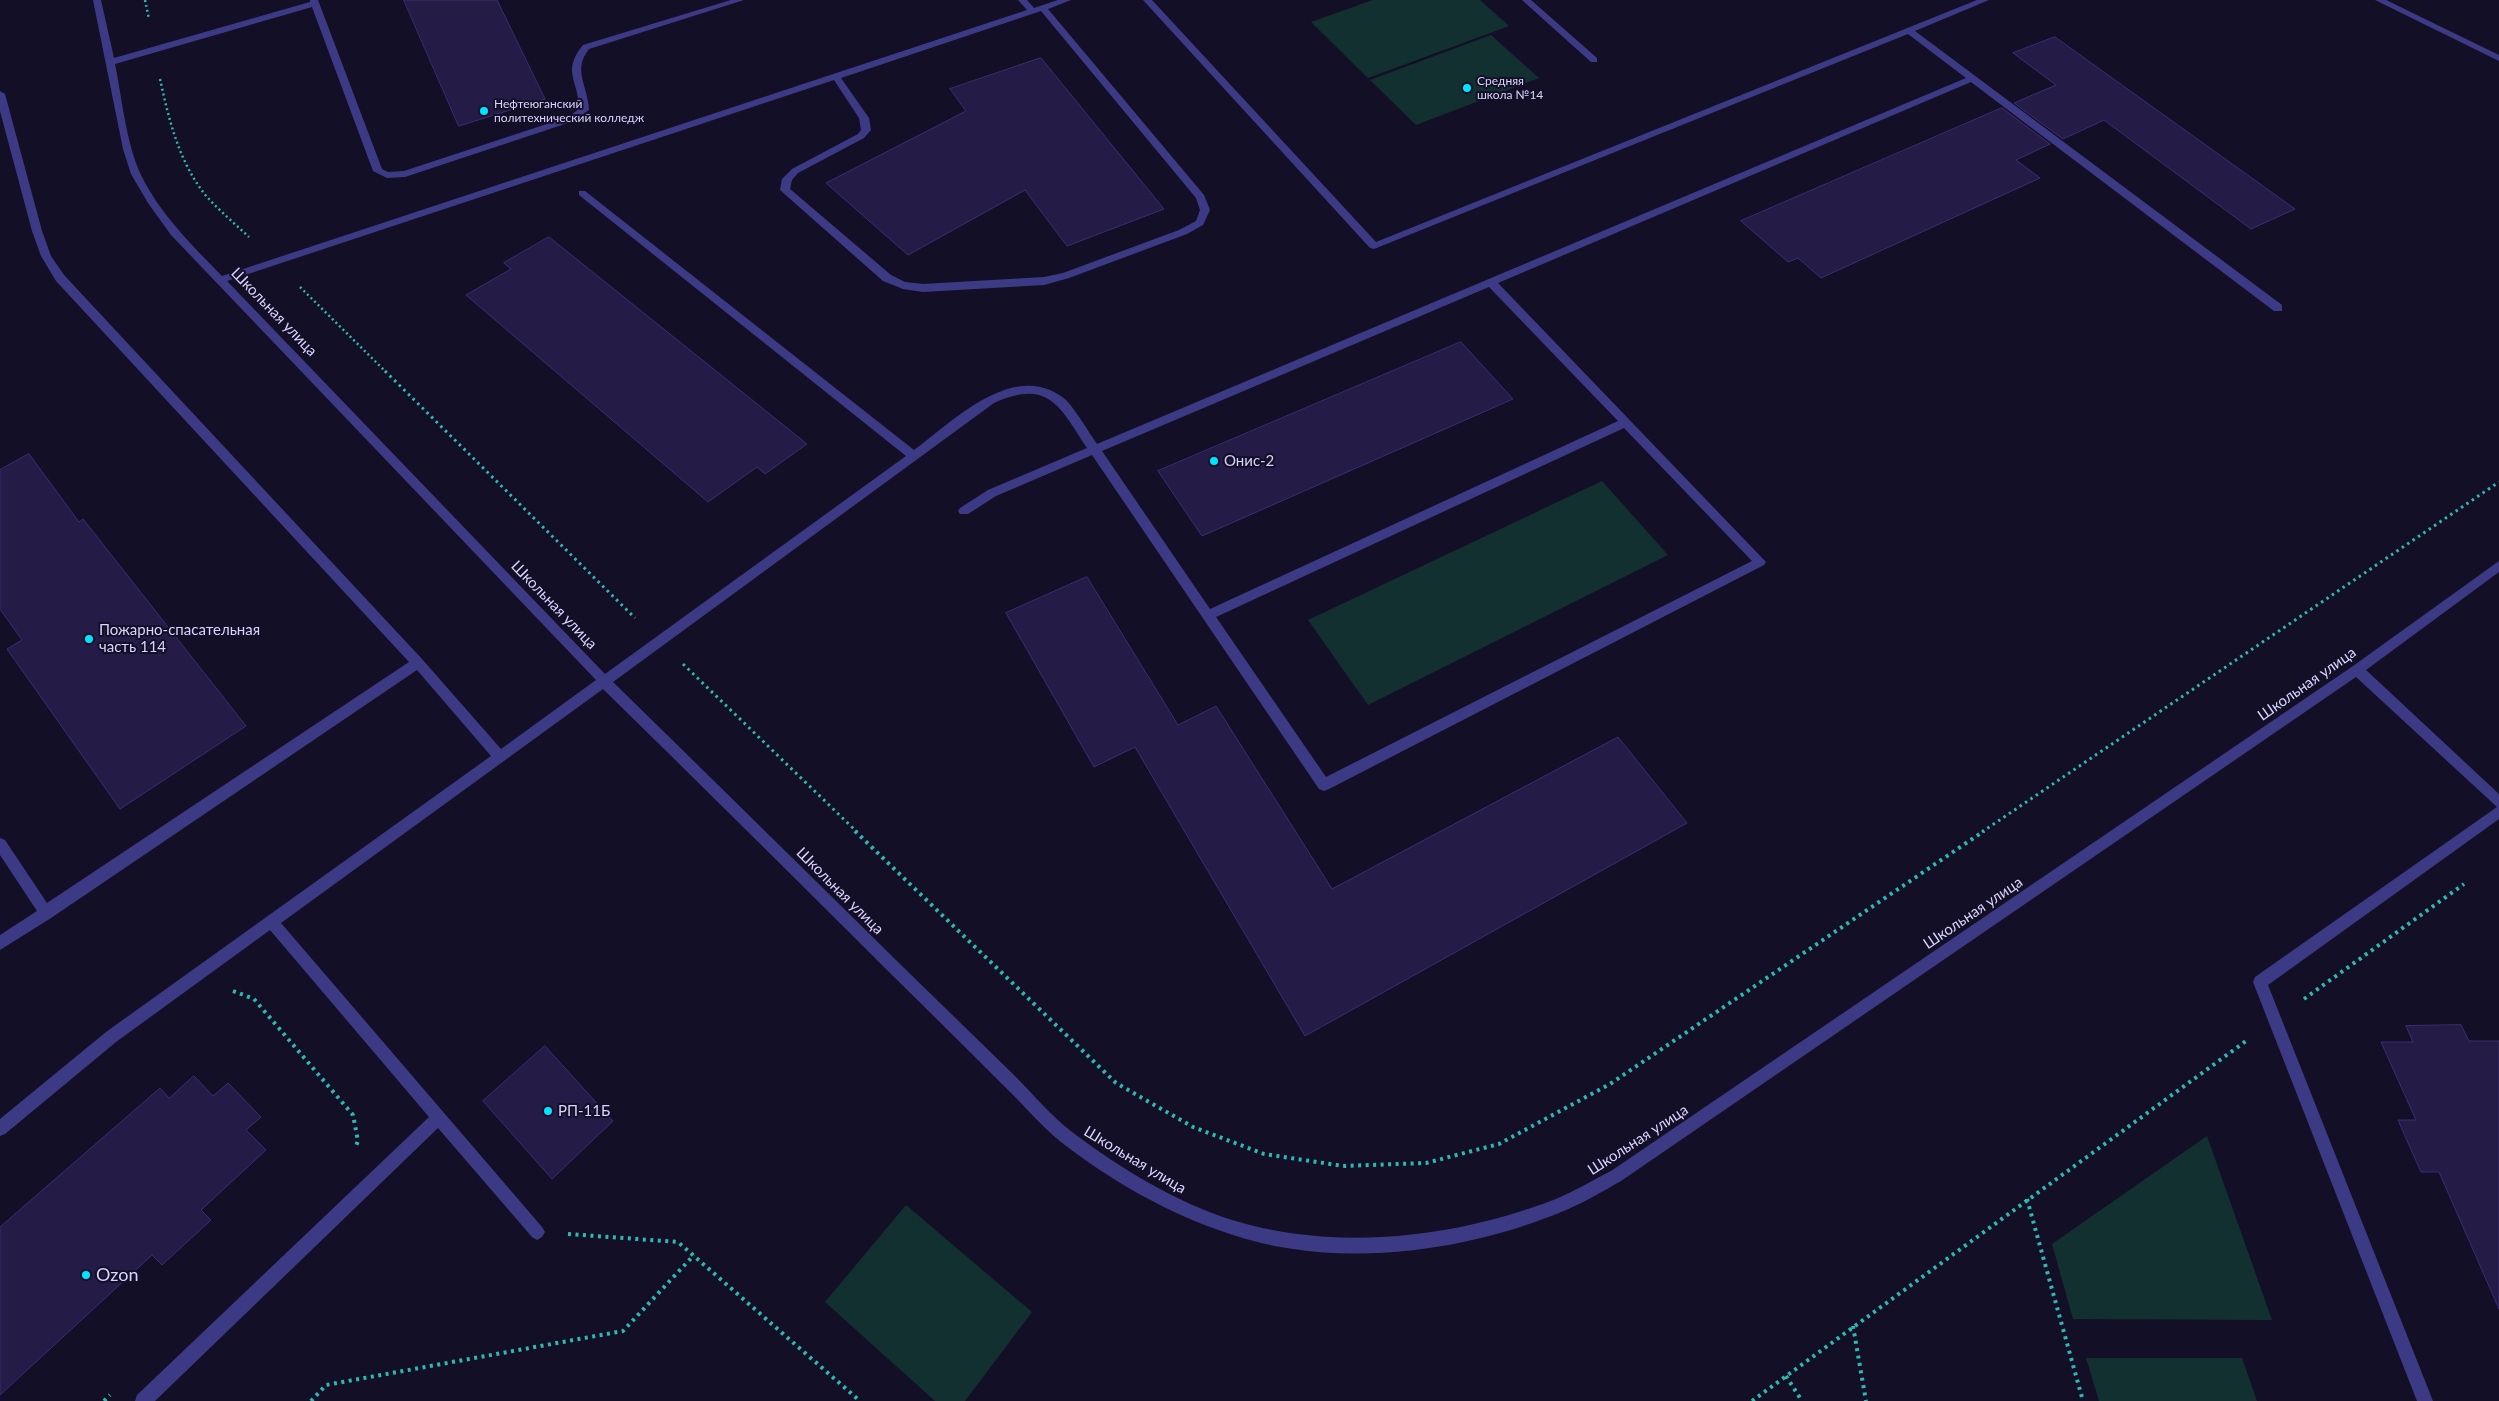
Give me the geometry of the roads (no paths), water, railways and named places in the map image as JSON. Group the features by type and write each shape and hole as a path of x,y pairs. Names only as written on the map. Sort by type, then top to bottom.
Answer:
{"street":[{"name":"Школьная улица","path":"96,0 128,149 136,174 151,201 175,233 605,682 1064,1135 1127,1178 1187,1210 1248,1232 1335,1247 1417,1243 1483,1230 1556,1207 1616,1176 2356,670 2499,566"},
{"path":"110,62 314,2 378,171 387,175 405,174 571,119 584,110 585,97 574,68 576,58 586,47 740,0"},
{"path":"1022,0 1032,11"},
{"path":"220,280 1067,0"},
{"path":"1147,0 1374,246 1985,0"},
{"path":"1526,0 1594,60"},
{"path":"2379,0 2499,58"},
{"path":"836,77 864,118 866,130 860,136 795,171 787,179 786,190 887,278 923,288 1044,281 1058,278 1183,232 1200,222 1205,210 1201,198 1043,8"},
{"path":"1909,31 2278,308"},
{"path":"964,511 992,493 1094,449 1974,78"},
{"path":"0,94 37,231 46,256 60,278 418,663 500,757"},
{"path":"582,193 914,456"},
{"path":"0,1129 112,1038 605,682 990,400 1004,394 1038,389 1062,402 1324,784 1760,562 1491,282"},
{"path":"1208,615 1626,422"},
{"path":"0,944 418,663"},
{"path":"2356,670 2499,802"},
{"path":"2425,1401 2260,982 2499,812"},
{"path":"0,844 46,913"},
{"path":"272,922 537,1232"},
{"path":"143,1401 438,1118"}],"place":[{"name":"Средняя школа №14","path":"1467,88"},
{"name":"Нефтеюганский политехнический колледж","path":"484,111"},
{"name":"Онис-2","path":"1214,461"},
{"name":"Пожарно-спасательная часть 114","path":"89,639"},
{"name":"РП-11Б","path":"548,1111"},
{"name":"Ozon","path":"86,1275"}]}
